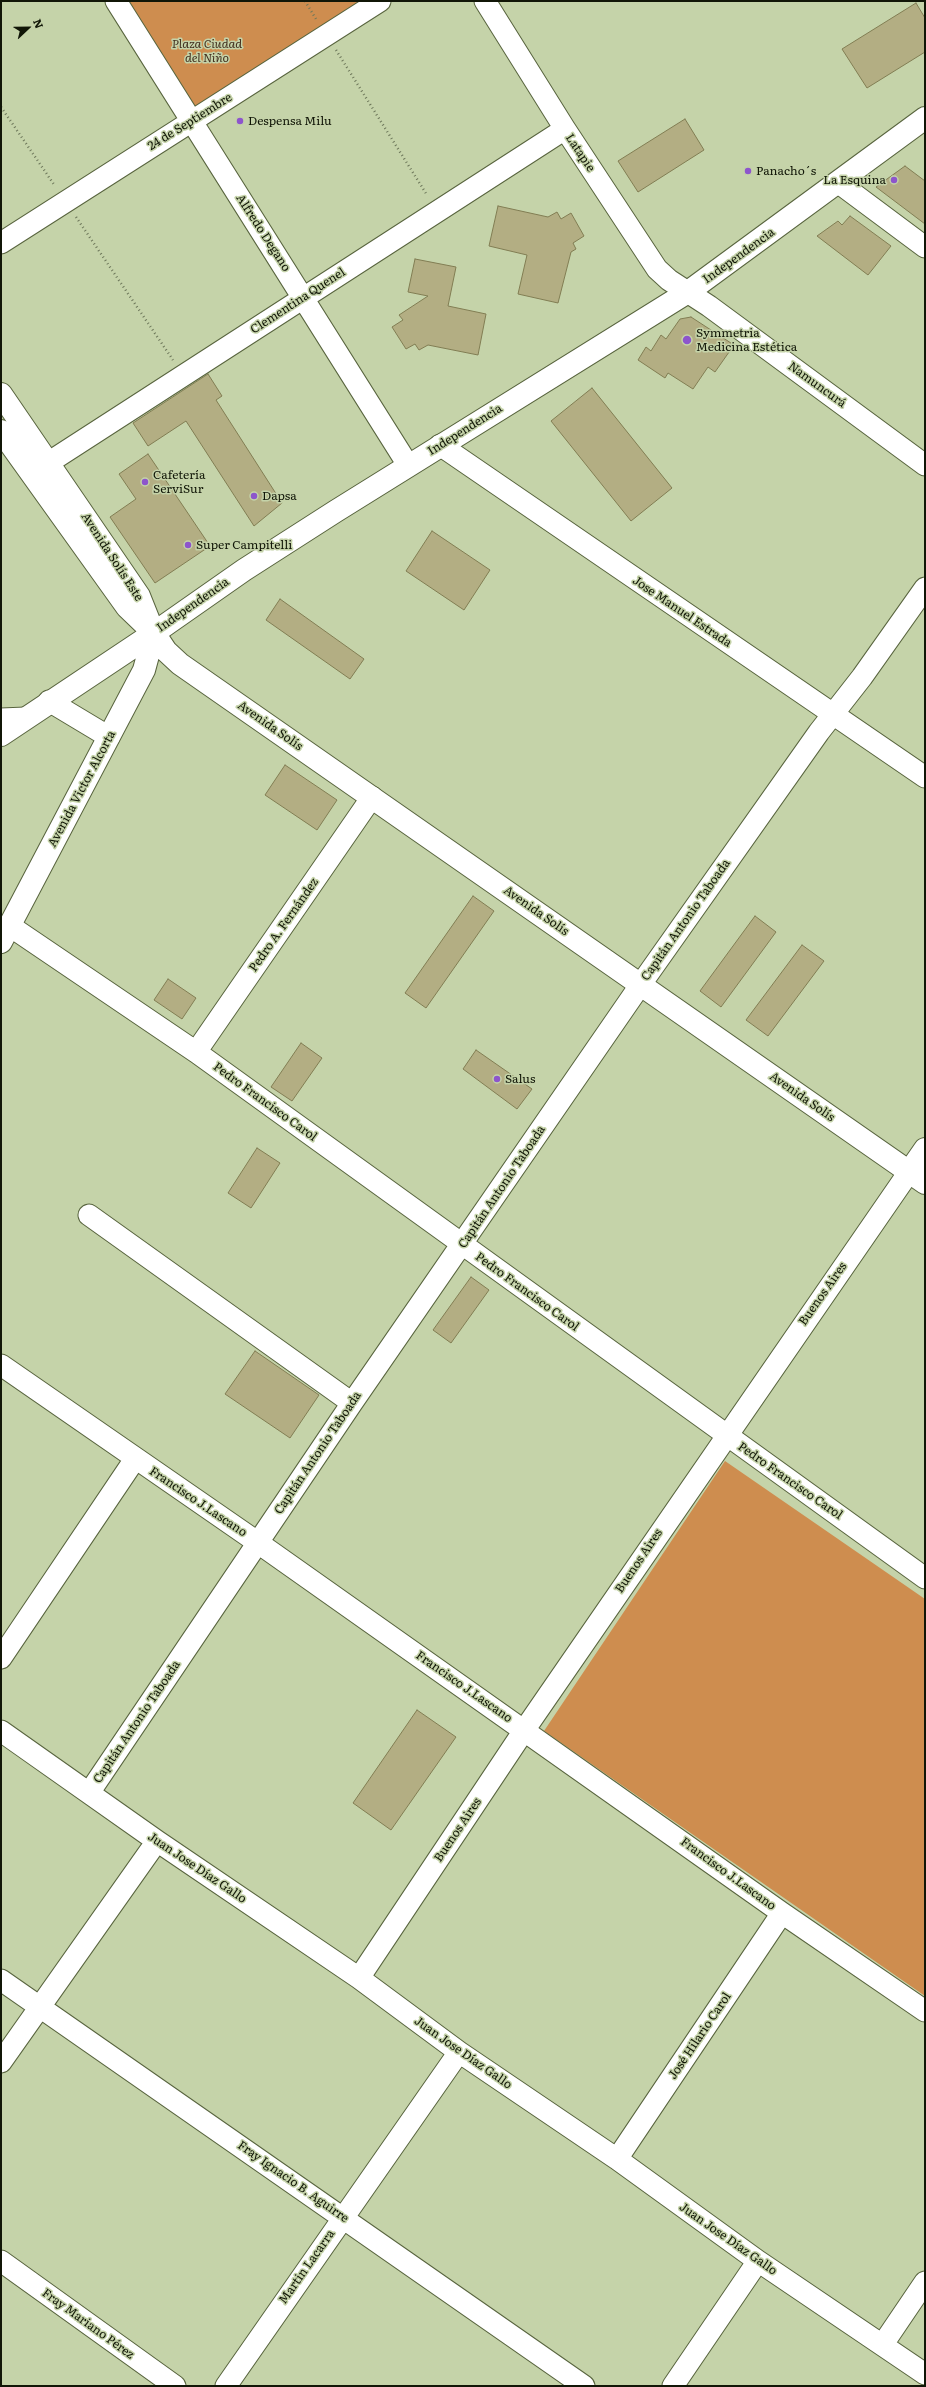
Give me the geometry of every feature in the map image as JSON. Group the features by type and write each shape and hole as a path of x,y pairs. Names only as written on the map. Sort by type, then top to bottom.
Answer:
{"main road":[{"name":"Independencia","path":"1,735 154,633 250,566 408,465 688,292 839,183 925,118"},
{"name":"Avenida Solís Este","path":"1,394 40,468 127,607 154,633"},
{"name":"Avenida Solís Este","path":"1,431 40,468"},
{"name":"Avenida Victor Alcorta","path":"5,934 144,670 154,633"},
{"name":"Avenida Solís","path":"154,633 166,651 180,664 917,1177"},
{"name":"Buenos Aires","path":"917,1177 925,1149"}],"street":[{"name":"Alfredo Degano","path":"116,1 304,297 408,465"},
{"name":"24 de Septiembre","path":"1,243 380,1"},
{"name":"Latapie","path":"485,1 564,129 657,269 669,280 688,292"},
{"name":"Clementina Quenel","path":"40,468 564,129"},
{"path":"839,183 925,247"},
{"name":"Namuncurá","path":"688,292 925,465"},
{"name":"Jose Manuel Estrada","path":"440,445 925,777"},
{"name":"Capitán Antonio Taboada","path":"89,1793 257,1542 463,1245 641,984 832,714 862,677 925,588"},
{"path":"49,702 110,737"},
{"path":"1,719 26,718"},
{"name":"Pedro A. Fernández","path":"196,1052 372,797"},
{"name":"Pedro Francisco Carol","path":"5,934 196,1052 925,1578"},
{"name":"Buenos Aires","path":"359,1978 525,1729 725,1435 917,1177"},
{"path":"89,1215 352,1403"},
{"name":"Francisco J.Lascano","path":"1,1366 525,1729 782,1913 925,2011"},
{"path":"1,1658 135,1459"},
{"name":"Juan Jose Díaz Gallo","path":"1,1731 157,1841 359,1978 459,2052 617,2159 758,2261 883,2344 925,2374"},
{"path":"1,2062 157,1841"},
{"name":"José Hilario Carol","path":"617,2159 782,1913"},
{"name":"Fray Ignacio B. Aguirre","path":"1,1980 342,2216 584,2386"},
{"name":"Martin Lacarra","path":"226,2386 342,2216 459,2052"},
{"name":"Fray Mariano Pérez","path":"1,2261 175,2386"},
{"path":"673,2386 758,2261"},
{"path":"883,2344 925,2282"}],"path":[{"path":"305,1 438,211"},
{"path":"1,107 183,376"}],"green space":[{"name":"Plaza Ciudad del Niño","path":"116,1 380,1 192,121"},
{"path":"725,1461 925,1599 925,1996 544,1731"}],"building":[{"path":"916,3 925,18 925,52 867,88 842,49"},
{"path":"685,119 704,150 638,192 618,161"},
{"path":"905,166 925,181 925,224 876,187"},
{"path":"498,206 548,217 557,212 561,219 571,213 584,236 573,243 576,249 571,252 558,303 518,294 527,255 489,246"},
{"path":"850,216 891,246 868,275 817,236 838,221 842,225"},
{"path":"415,259 456,267 448,306 486,314 478,355 428,345 419,350 415,344 406,349 392,327 403,320 399,315 428,296 408,292"},
{"path":"691,317 734,345 715,372 708,367 693,389 668,373 665,378 638,360 646,347 651,351 661,335 666,339 680,319"},
{"path":"208,374 222,396 216,400 282,503 254,526 186,421 148,446 133,423"},
{"path":"592,388 672,488 631,521 551,421"},
{"path":"148,454 210,546 155,583 110,517 136,499 119,474"},
{"path":"432,531 490,570 464,610 406,571"},
{"path":"280,599 364,659 350,679 266,620"},
{"path":"285,765 337,800 317,830 265,795"},
{"path":"473,896 494,911 426,1008 405,993"},
{"path":"755,916 776,932 721,1007 700,991"},
{"path":"802,945 824,961 768,1036 746,1020"},
{"path":"168,979 196,998 182,1019 154,1000"},
{"path":"301,1043 322,1058 292,1101 271,1087"},
{"name":"Salus","path":"476,1050 532,1089 517,1109 463,1069"},
{"path":"257,1148 280,1163 251,1208 228,1193"},
{"path":"471,1277 489,1290 451,1343 433,1330"},
{"path":"255,1351 319,1395 290,1438 225,1394"},
{"path":"417,1710 456,1737 391,1830 353,1803"}],"place":[{"name":"Despensa Milu","path":"240,121"},
{"name":"Panacho´s","path":"748,171"},
{"name":"La Esquina","path":"894,180"},
{"name":"Symmetria Medicina Estética","path":"687,340"},
{"name":"Cafetería ServiSur","path":"145,482"},
{"name":"Dapsa","path":"254,496"},
{"name":"Super Campitelli","path":"188,545"},
{"name":"Salus","path":"497,1079"}]}
